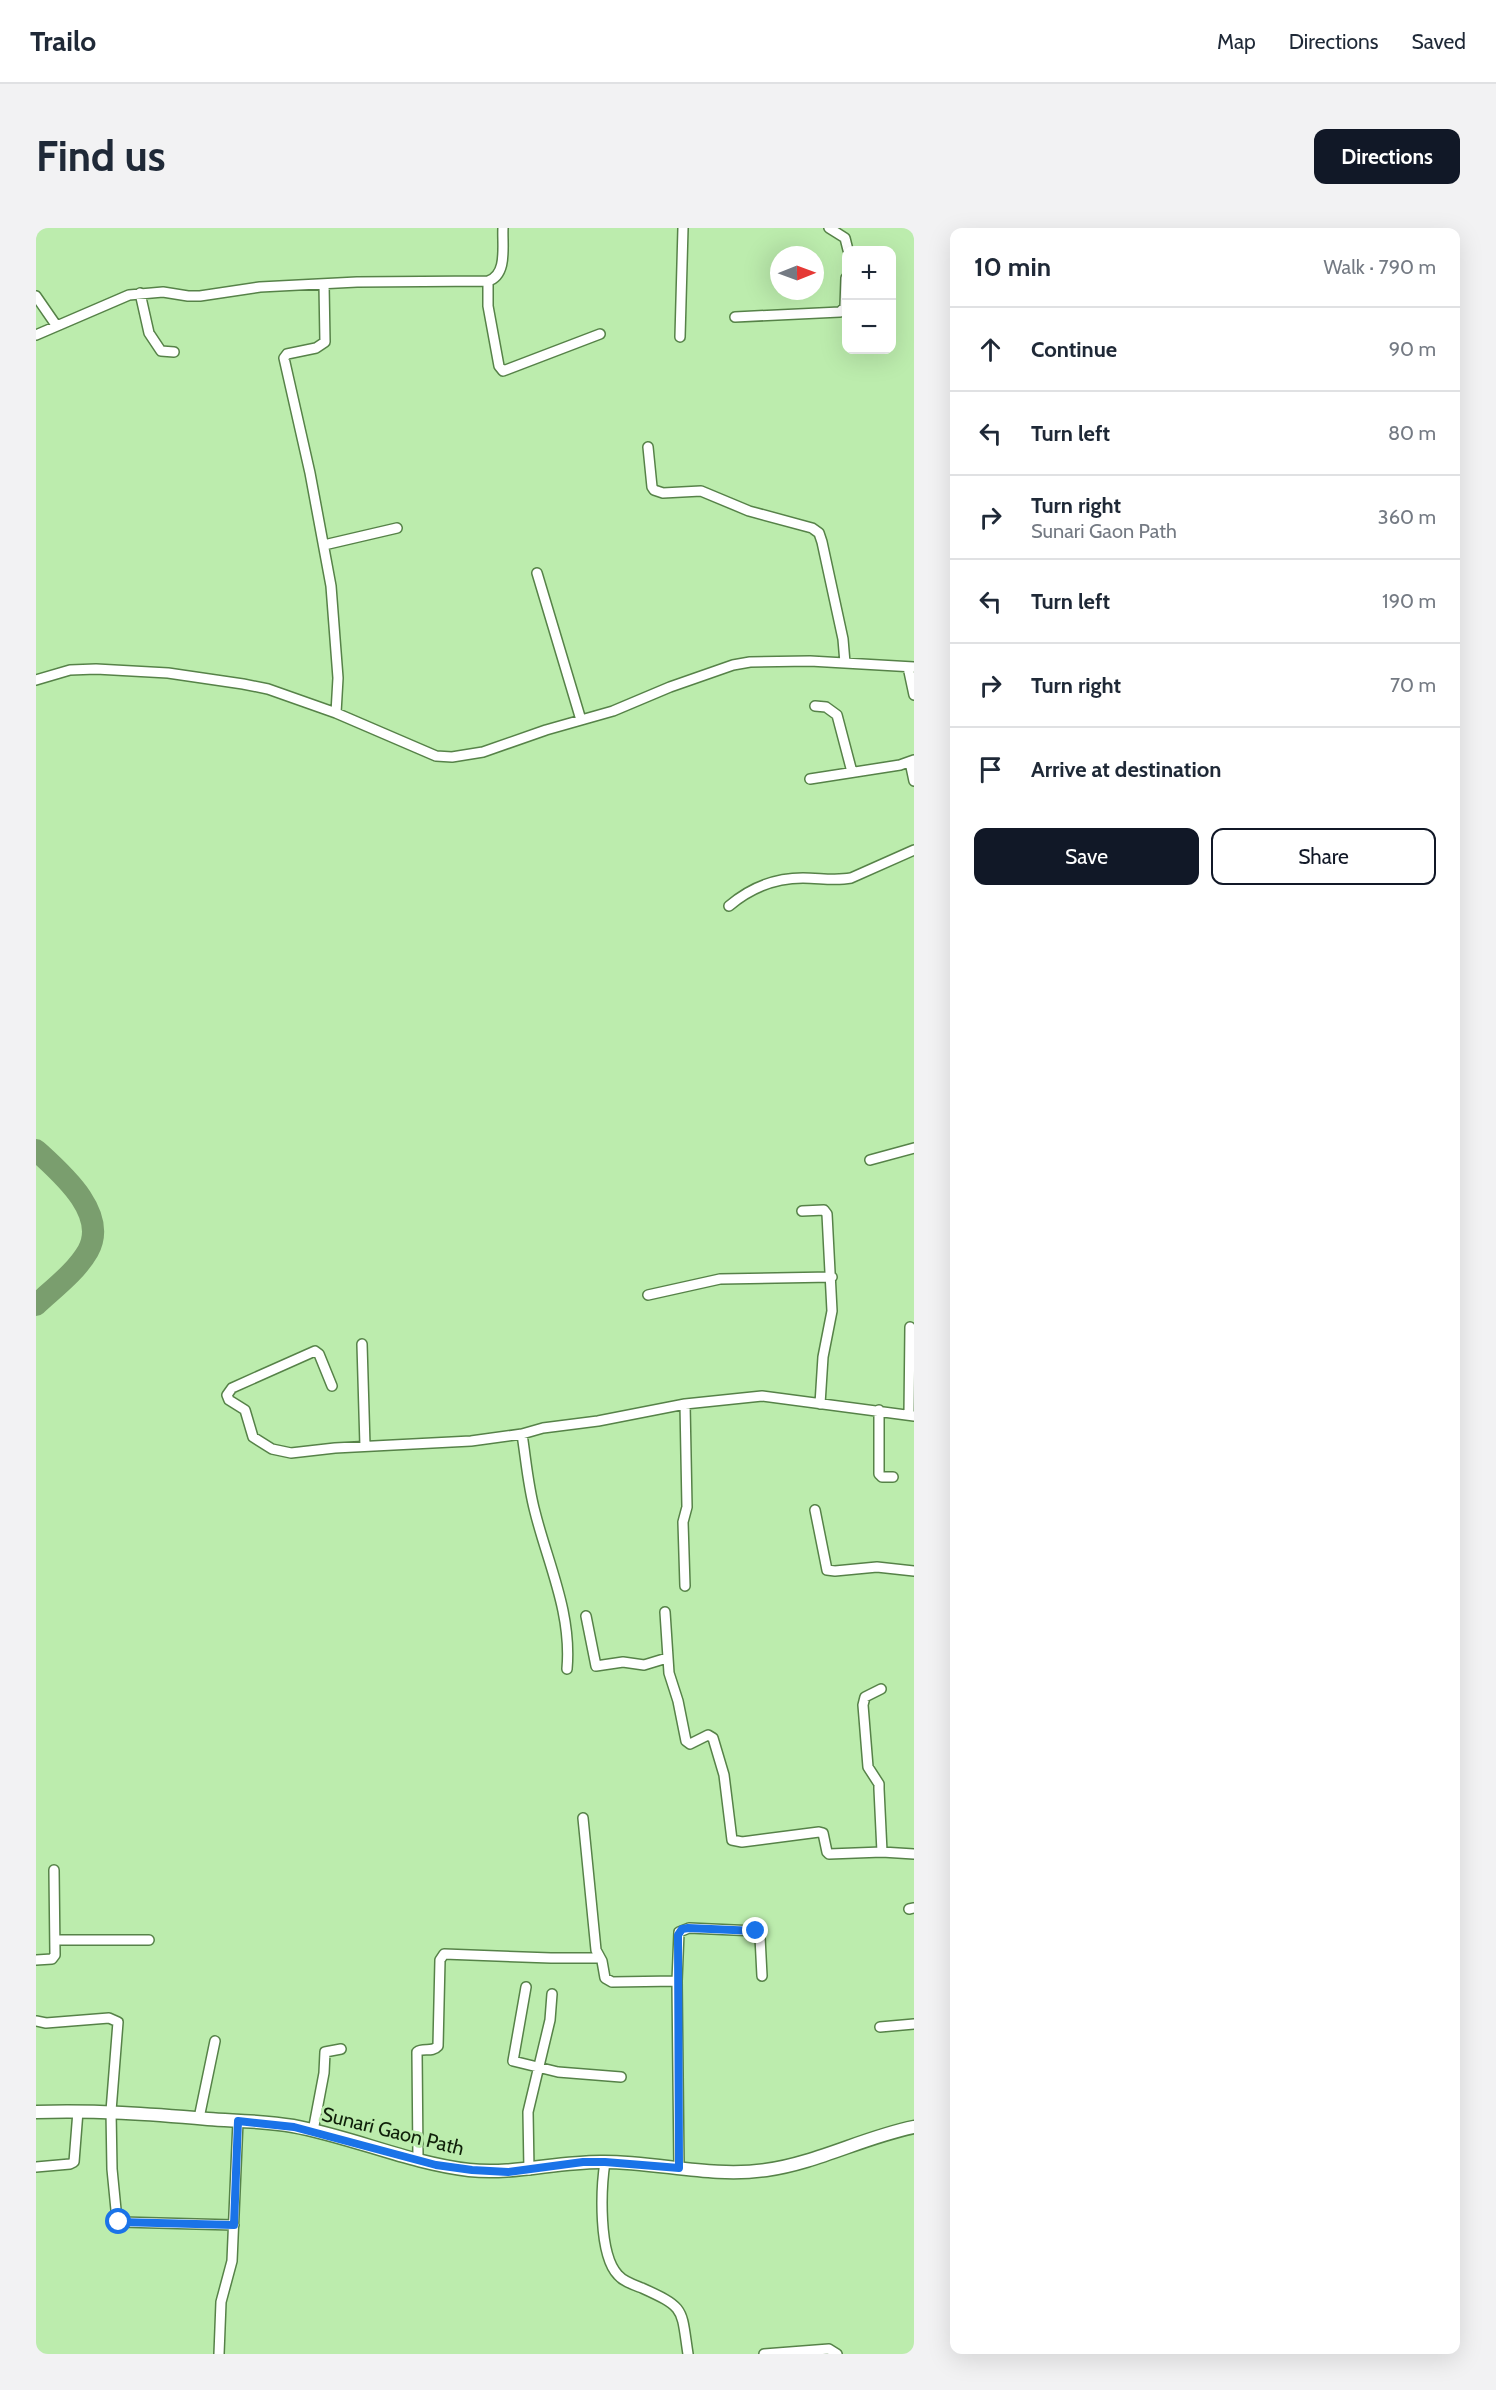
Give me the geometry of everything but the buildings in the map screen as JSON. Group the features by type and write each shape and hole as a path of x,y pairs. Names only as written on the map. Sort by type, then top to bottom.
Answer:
{"street":[{"path":"36,335 129,295 140,293 163,292 188,296 260,287 488,281 494,279 501,270 503,228"},
{"path":"680,337 683,228"},
{"path":"829,228 845,238 847,246"},
{"path":"488,281 488,306 499,366 503,371 600,334"},
{"path":"324,284 324,342 316,348 287,354 284,358 324,545 335,632 338,678 336,713"},
{"path":"140,293 150,337 161,351 174,352"},
{"path":"36,296 56,325"},
{"path":"735,317 840,312 844,307 844,300"},
{"path":"648,447 654,490 663,493 685,490 701,491 749,511 812,528 819,533 840,626 845,663"},
{"path":"324,545 397,528"},
{"path":"537,573 581,720"},
{"path":"36,680 69,670 96,669 179,675 268,689 336,713 435,756 452,757 483,752 613,711 670,687 733,665 764,661 911,667 914,695"},
{"path":"815,706 826,707 837,715 852,772"},
{"path":"810,778 912,761 914,781"},
{"path":"729,906 751,890 767,883 793,878 841,880 851,878 914,850"},
{"path":"870,1160 914,1148"},
{"path":"802,1211 826,1211 832,1277 831,1322 824,1357 820,1404"},
{"path":"648,1295 720,1279 832,1277"},
{"path":"332,1386 319,1354 315,1351 232,1389 227,1395 229,1400 245,1410 253,1437 272,1449 291,1453 366,1446 471,1441 686,1404 762,1396 911,1415 910,1327"},
{"path":"362,1344 366,1446"},
{"path":"685,1586 683,1522 687,1507 686,1404"},
{"path":"879,1410 879,1474 882,1477 893,1477"},
{"path":"522,1434 535,1513 558,1589 566,1626 567,1669"},
{"path":"815,1510 827,1570 877,1567 914,1570"},
{"path":"665,1612 667,1658 687,1742 692,1743 708,1735 713,1738 724,1775 732,1840 742,1842 821,1832 829,1854 882,1852 914,1854"},
{"path":"586,1616 596,1666 623,1662 644,1665 667,1658"},
{"path":"881,1689 865,1697 863,1705 868,1767 879,1784 882,1852"},
{"path":"583,1818 596,1950 602,1961 605,1978 612,1982 677,1981"},
{"path":"36,1960 54,1957 54,1870"},
{"path":"679,2168 678,1935 682,1929 688,1928 756,1931 760,1937 762,1976"},
{"path":"55,1940 149,1940"},
{"path":"418,2159 417,2052 433,2050 438,2046 440,1960 444,1954 599,1958"},
{"path":"526,1987 512,2060 572,2074 621,2077"},
{"path":"528,2170 528,2112 550,2020 552,1994"},
{"path":"36,2021 46,2023 109,2018 118,2022 111,2111 112,2169 117,2220 121,2222 234,2225"},
{"path":"880,2027 914,2024"},
{"path":"199,2118 214,2041"},
{"path":"313,2131 324,2073 325,2052 341,2049"},
{"path":"36,2167 74,2162 78,2111"},
{"name":"Sunari Gaon Path","path":"36,2112 111,2111 276,2124 313,2131 436,2165 508,2172 583,2162 679,2168 718,2173 769,2170 914,2127"},
{"path":"219,2354 221,2302 232,2261 238,2121"},
{"path":"605,2162 601,2196 602,2212 612,2268 625,2281 676,2305 682,2318 688,2354"},
{"path":"764,2354 829,2349 837,2354"}],"taxiway":[{"path":"36,1150 79,1194 92,1222 93,1237 88,1251 77,1266 36,1305"}],"route":[{"path":"119,2222 234,2225 238,2121 294,2127 436,2165 472,2170 508,2172 583,2162 632,2163 679,2168 678,1935 682,1929 688,1928 756,1931"}]}
